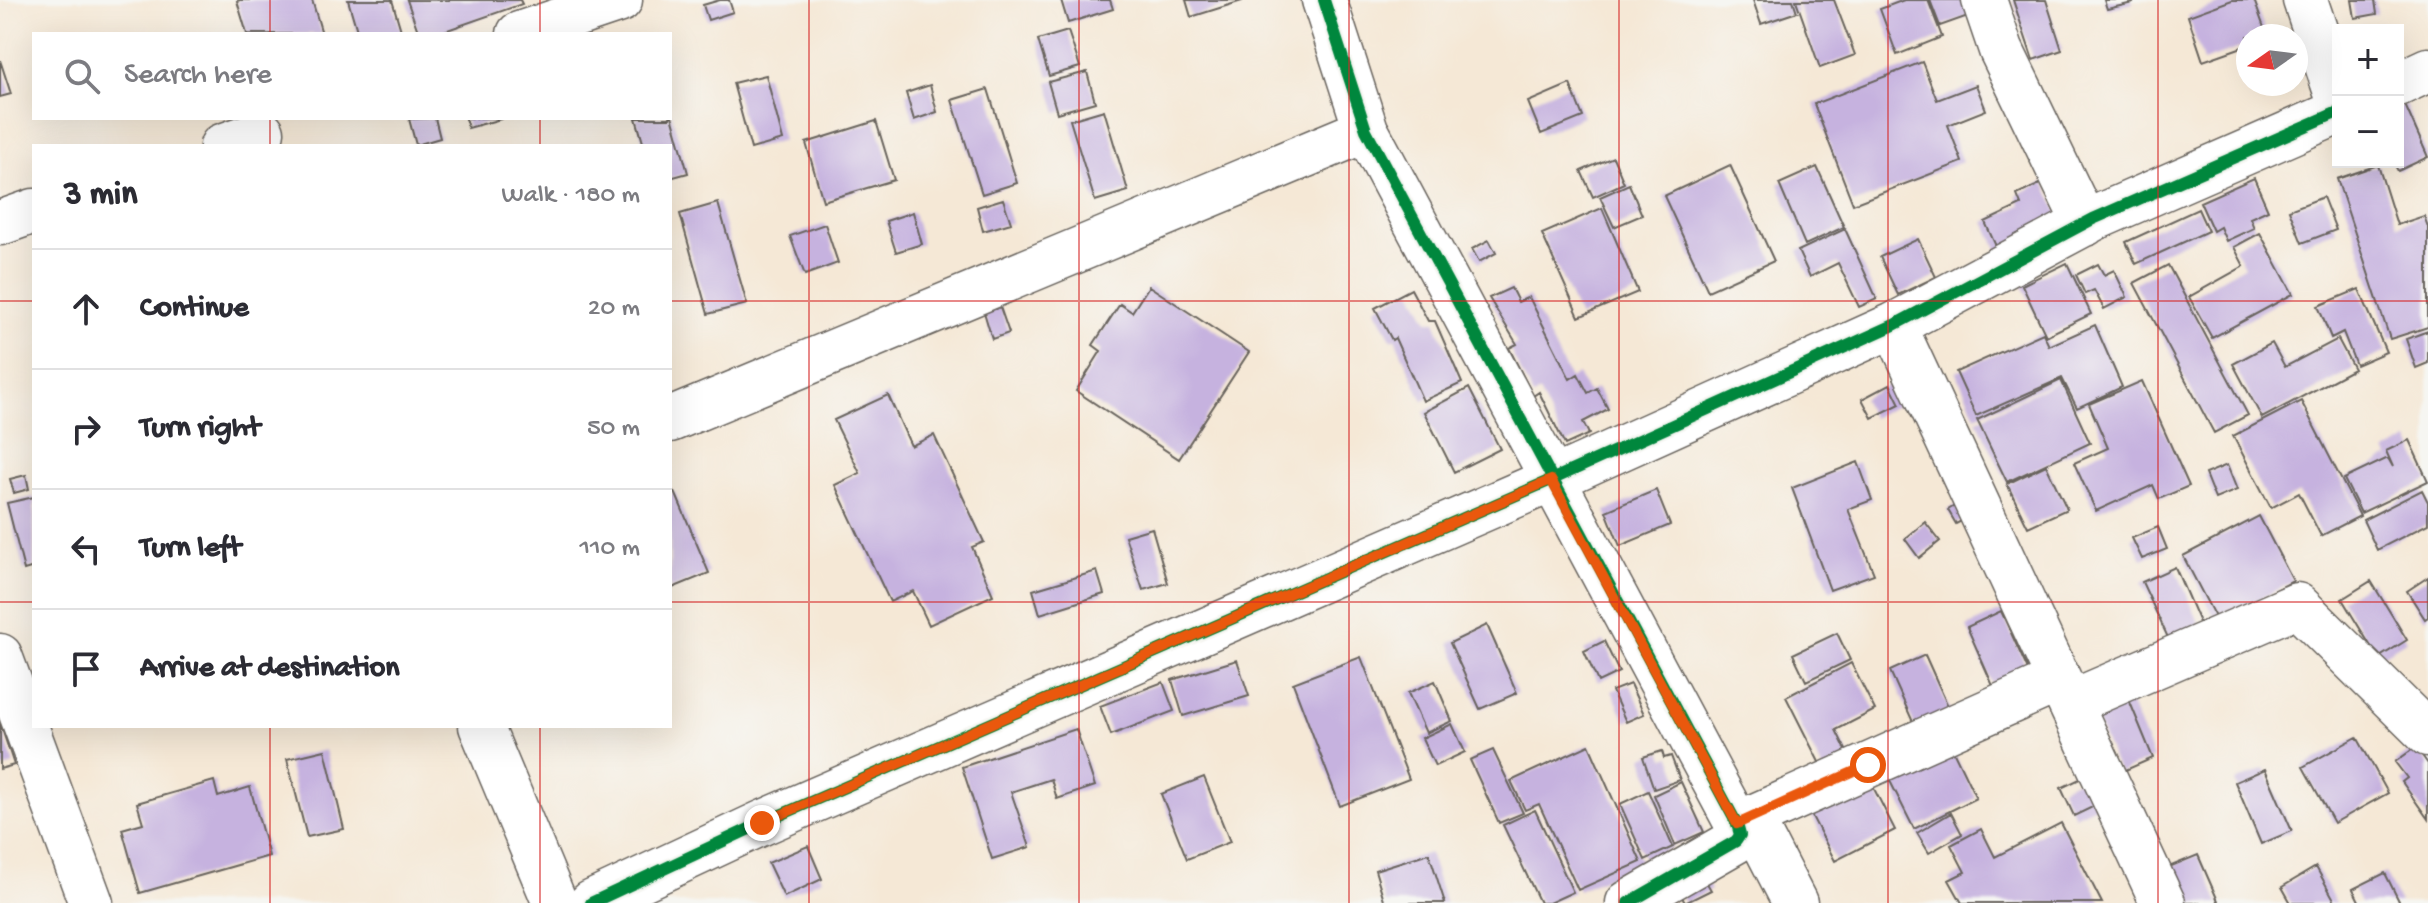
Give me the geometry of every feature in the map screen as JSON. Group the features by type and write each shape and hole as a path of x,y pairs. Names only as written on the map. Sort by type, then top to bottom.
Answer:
{"street":[{"path":"525,32 620,0"},
{"path":"1324,0 1366,130 1551,480 1744,821 1795,903"},
{"path":"1984,0 2001,50 2085,224"},
{"path":"2305,0 2337,96"},
{"path":"2404,81 2428,70"},
{"path":"591,903 762,823 1551,480 1894,325 2085,224 2332,115"},
{"path":"672,419 1366,130"},
{"path":"0,223 32,212"},
{"path":"1894,325 2163,903"},
{"path":"1744,821 2064,692 2297,605 2428,734"},
{"path":"0,656 91,903"},
{"path":"482,728 555,903"},
{"path":"1628,903 1736,841 1744,821"}],"building":[{"path":"312,0 321,32 246,32 237,1"},
{"path":"348,0 392,0 401,32 357,32"},
{"path":"407,0 520,0 522,4 442,32 418,32"},
{"path":"729,0 733,12 708,20 703,5"},
{"path":"1061,0 1110,0 1113,9 1068,23"},
{"path":"1186,0 1242,0 1242,1 1191,17"},
{"path":"1753,0 1793,0 1797,12 1761,24"},
{"path":"1796,0 1834,0 1855,55 1820,68"},
{"path":"1904,0 1928,0 1942,37 1897,55 1880,9"},
{"path":"1930,0 1965,0 1971,15 1940,26"},
{"path":"2013,0 2046,0 2062,50 2033,60"},
{"path":"2104,0 2132,0 2133,3 2107,9"},
{"path":"2232,0 2254,0 2263,24 2236,24 2236,49 2203,61 2188,16"},
{"path":"2352,0 2375,0 2377,14 2355,18"},
{"path":"1068,31 1080,67 1049,76 1038,40"},
{"path":"0,60 11,94 0,97"},
{"path":"1922,62 1937,100 1976,85 1986,110 1948,125 1962,162 1853,204 1814,104"},
{"path":"1087,72 1095,102 1057,113 1048,82"},
{"path":"766,75 783,140 751,149 733,83"},
{"path":"1570,84 1583,117 1541,134 1528,102"},
{"path":"930,85 937,112 914,120 906,93"},
{"path":"988,89 1017,183 982,194 952,100"},
{"path":"2404,105 2428,157 2398,171 2396,168 2404,168"},
{"path":"1104,110 1128,191 1095,201 1070,120"},
{"path":"672,116 688,173 672,177 672,144 643,144 637,120 672,120"},
{"path":"409,120 436,120 440,138 416,144"},
{"path":"466,120 497,120 468,128"},
{"path":"876,121 894,180 823,201 806,143"},
{"path":"1613,157 1624,183 1593,197 1581,171"},
{"path":"1730,165 1774,261 1708,291 1664,196"},
{"path":"1817,167 1844,227 1805,245 1779,184"},
{"path":"2369,168 2379,168 2397,225 2424,216 2428,227 2428,327 2390,339 2337,179"},
{"path":"2254,178 2268,210 2250,218 2254,228 2226,241 2220,227 2213,231 2200,202"},
{"path":"2044,182 2063,223 1999,253 1985,222 2021,205 2017,195"},
{"path":"1629,184 1642,215 1614,227 1600,197"},
{"path":"2323,197 2336,230 2302,243 2289,210"},
{"path":"1003,199 1011,223 983,231 977,207"},
{"path":"718,203 747,304 708,314 680,214"},
{"path":"1602,208 1638,292 1579,317 1542,234"},
{"path":"2198,209 2208,231 2136,264 2126,242"},
{"path":"913,212 922,244 896,252 886,221"},
{"path":"825,224 838,263 805,275 790,236"},
{"path":"1845,229 1877,299 1859,307 1838,263 1810,277 1798,251"},
{"path":"2260,233 2293,294 2212,338 2189,297 2244,266 2234,247"},
{"path":"1918,239 1936,277 1898,295 1880,257"},
{"path":"1489,240 1496,253 1479,262 1472,249"},
{"path":"2067,263 2091,314 2046,336 2022,285"},
{"path":"2098,264 2104,275 2114,270 2127,297 2104,309 2094,290 2085,294 2076,275"},
{"path":"2168,265 2248,415 2214,433 2134,283"},
{"path":"1149,286 1249,352 1179,459 1076,391 1101,351 1093,345 1120,304 1132,312"},
{"path":"1511,288 1518,302 1529,297 1570,379 1578,374 1588,393 1597,388 1608,409 1583,422 1589,434 1565,445 1539,392 1533,396 1509,348 1517,344 1489,298"},
{"path":"1411,289 1428,321 1435,321 1462,383 1423,401 1395,338 1392,340 1375,308"},
{"path":"2359,289 2386,352 2356,365 2343,332 2331,338 2318,306"},
{"path":"1000,307 1009,333 992,339 984,312"},
{"path":"2095,325 2122,387 2077,408 2062,378 1976,416 1956,372 2043,333 2049,346"},
{"path":"2428,331 2428,363 2416,368 2406,339"},
{"path":"2338,339 2354,369 2262,418 2233,364 2272,343 2285,367"},
{"path":"2061,380 2090,443 2007,482 1977,420"},
{"path":"2142,381 2189,486 2159,499 2153,485 2096,511 2074,463 2108,448 2089,404"},
{"path":"1890,384 1900,404 1872,418 1862,399"},
{"path":"1469,388 1500,449 1454,472 1424,412"},
{"path":"888,395 911,446 934,435 984,542 972,547 993,595 929,625 913,591 890,602 835,485 860,473 834,420"},
{"path":"2301,401 2360,516 2321,536 2299,493 2271,508 2233,436"},
{"path":"2409,440 2428,481 2361,513 2344,479 2388,458 2393,467 2386,451"},
{"path":"1858,462 1872,500 1848,509 1874,574 1830,590 1792,488"},
{"path":"2046,465 2067,509 2028,527 2007,484"},
{"path":"2227,465 2237,490 2215,499 2205,474"},
{"path":"26,475 29,489 14,493 10,479"},
{"path":"1656,490 1670,525 1620,546 1606,511"},
{"path":"2422,490 2428,502 2428,524 2377,550 2363,520"},
{"path":"675,492 709,573 672,588 672,494"},
{"path":"32,497 32,568 24,570 7,503"},
{"path":"1961,502 1969,517 1956,524 1948,510"},
{"path":"2259,516 2293,581 2217,621 2183,556"},
{"path":"1925,522 1940,541 1919,558 1905,539"},
{"path":"2158,527 2167,549 2142,559 2132,538"},
{"path":"1152,528 1168,583 1143,590 1125,536"},
{"path":"2175,567 2201,627 2170,642 2142,582"},
{"path":"1097,571 1104,594 1040,614 1033,590"},
{"path":"2428,577 2428,617 2425,619 2407,591"},
{"path":"2371,581 2407,640 2378,658 2342,599"},
{"path":"2001,611 2032,679 1997,695 1967,627"},
{"path":"1487,625 1517,693 1480,709 1450,643"},
{"path":"1837,633 1850,660 1806,681 1793,654"},
{"path":"1604,641 1619,672 1598,682 1584,651"},
{"path":"1925,655 1952,715 1917,731 1890,671"},
{"path":"1361,657 1409,779 1340,806 1293,683"},
{"path":"1237,660 1249,696 1183,716 1172,680"},
{"path":"1851,663 1875,710 1836,730 1850,758 1824,772 1786,697"},
{"path":"1435,681 1452,721 1426,733 1408,693"},
{"path":"1163,682 1174,711 1111,735 1100,706"},
{"path":"1630,684 1644,714 1626,722 1612,691"},
{"path":"2127,695 2153,758 2119,773 2092,710"},
{"path":"0,723 14,765 0,769"},
{"path":"1452,724 1465,752 1435,766 1422,738"},
{"path":"1076,729 1095,786 1057,799 1051,779 1011,792 1030,847 992,859 962,767"},
{"path":"2357,737 2388,793 2334,823 2303,767"},
{"path":"1948,740 1976,798 1914,829 1885,771"},
{"path":"1589,745 1641,862 1578,890 1539,804 1525,810 1511,781"},
{"path":"2416,747 2428,764 2428,819 2402,782 2407,778 2395,762"},
{"path":"325,750 344,829 307,837 287,759"},
{"path":"1493,750 1523,813 1499,823 1470,760"},
{"path":"1662,751 1664,758 1671,756 1680,780 1654,789 1643,757"},
{"path":"2265,769 2292,831 2261,844 2235,782"},
{"path":"1866,773 1895,830 1835,861 1805,803"},
{"path":"2090,774 2103,802 2074,816 2061,788"},
{"path":"1204,777 1230,842 1187,859 1161,794"},
{"path":"214,781 218,797 250,787 269,856 140,893 122,829 143,823 137,803"},
{"path":"1681,782 1704,832 1675,845 1654,795"},
{"path":"1648,791 1673,847 1645,860 1620,804"},
{"path":"1535,810 1573,892 1549,903 1540,903 1503,825"},
{"path":"1951,813 1962,834 1929,853 1917,833"},
{"path":"2061,823 2102,903 1962,903 1949,880 1965,872 1951,845 1981,829 1995,857"},
{"path":"808,846 822,879 784,897 768,863"},
{"path":"1429,853 1445,903 1385,903 1375,870"},
{"path":"2198,855 2219,903 2178,903 2164,869"},
{"path":"2316,867 2336,903 2291,903 2282,887"},
{"path":"1700,871 1711,890 1685,903 1676,885"},
{"path":"2385,873 2400,903 2360,903 2353,889"}],"cycle path":[{"path":"1324,0 1366,130 1737,824 1740,835 1736,841 1628,903"},
{"path":"591,903 762,823 1551,480 1894,325 2093,219 2332,115"}],"route":[{"path":"762,823 1551,480 1737,824 1868,765"}]}
